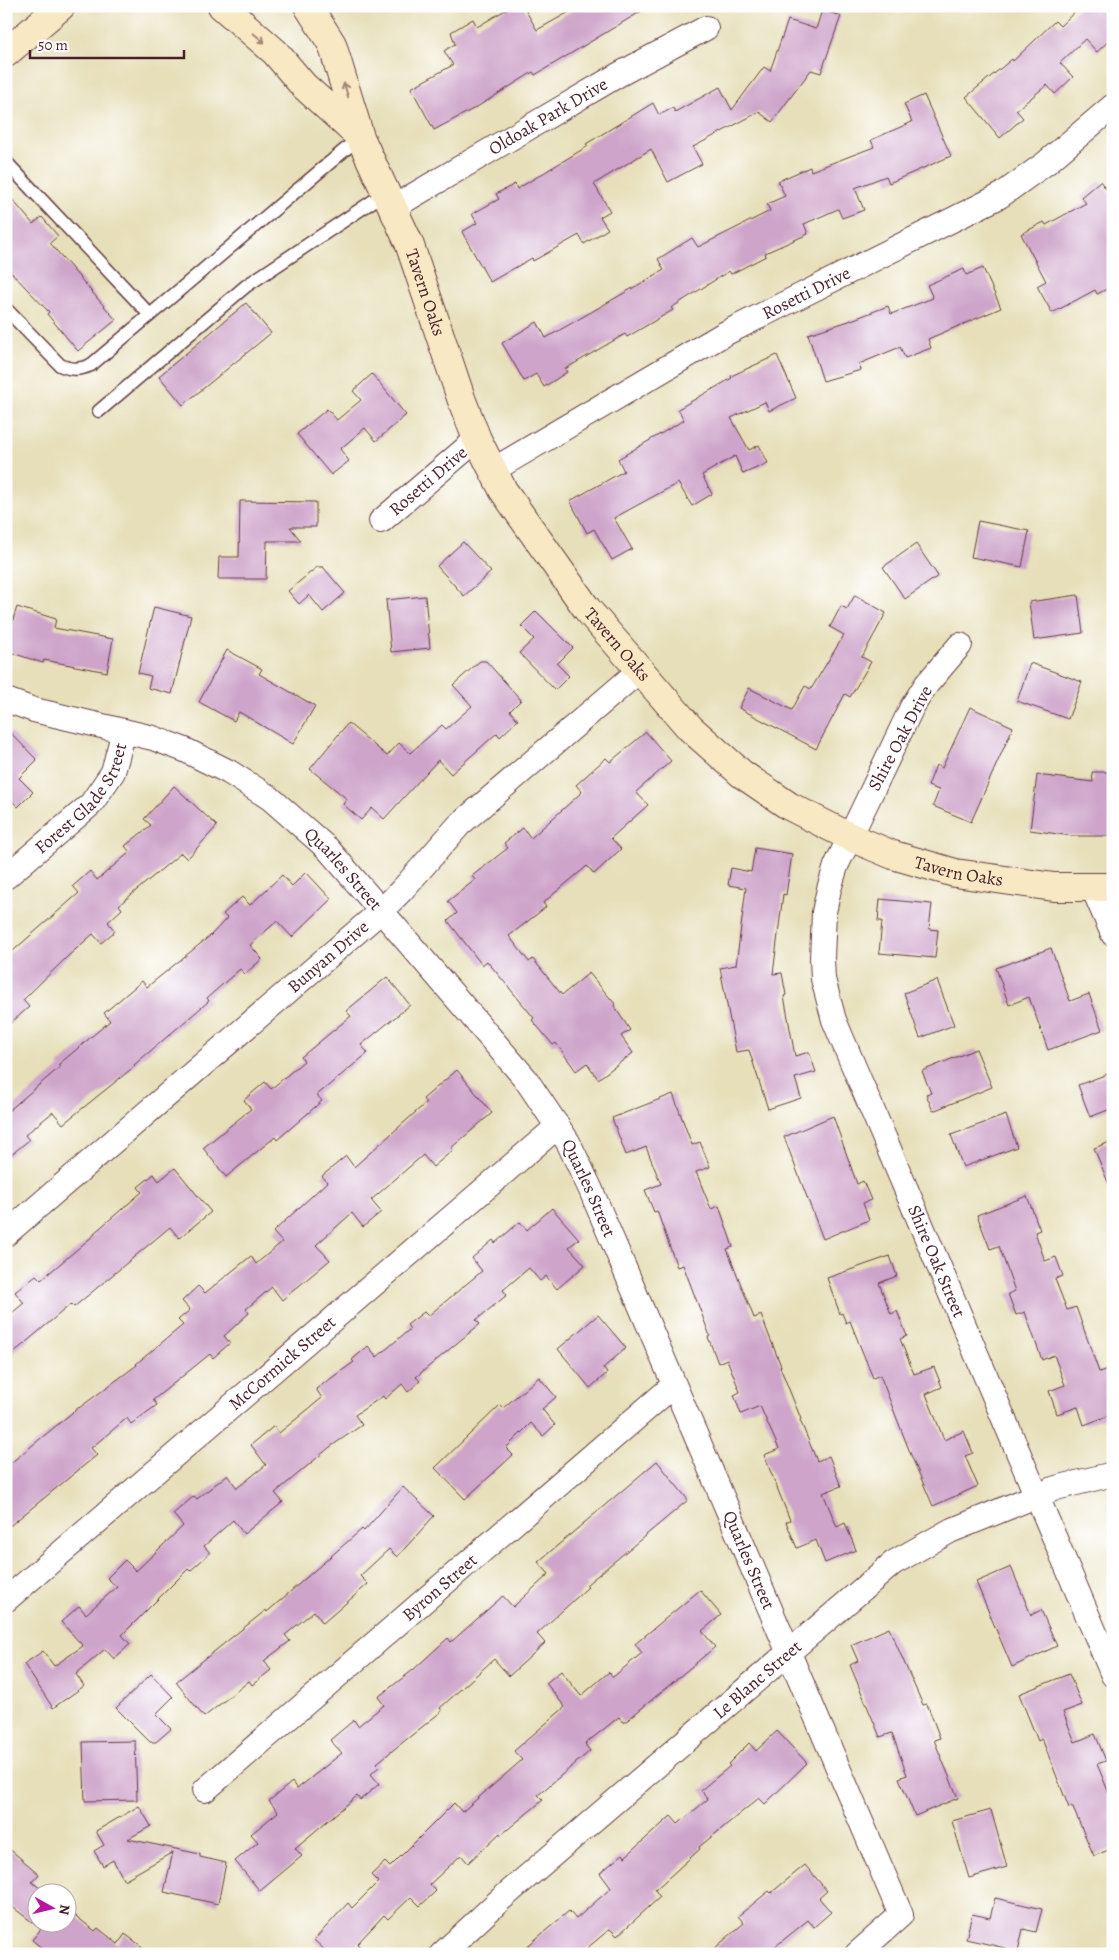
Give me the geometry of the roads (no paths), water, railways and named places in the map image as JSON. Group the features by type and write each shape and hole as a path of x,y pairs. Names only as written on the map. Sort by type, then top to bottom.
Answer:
{"street":[{"path":"6,53 61,6"},
{"name":"Tavern Oaks","path":"222,6 275,52 303,85 360,137"},
{"name":"Tavern Oaks","path":"308,6 332,44 360,137 408,243 462,401 477,439 503,490 587,610 690,728 742,774 789,806 850,838 893,855 955,873 1054,887 1103,888"},
{"name":"Oldoak Park Drive","path":"388,200 706,28"},
{"name":"Rosetti Drive","path":"493,470 724,334 1000,196 1046,163 1113,106"},
{"name":"Rosetti Drive","path":"381,521 477,439"},
{"name":"Shire Oak Drive","path":"850,838 912,706 926,685 960,645"},
{"name":"Bunyan Drive","path":"6,1234 381,911 459,825 640,670"},
{"name":"Quarles Street","path":"6,700 34,710 124,731 185,750 229,772 270,798 328,849 525,1078 558,1126 568,1142 590,1188 901,1915 857,1954"},
{"name":"Forest Glade Street","path":"6,877 91,804 113,772 124,731"},
{"name":"Shire Oak Street","path":"850,838 836,866 824,912 822,958 828,1000 834,1020 1113,1675"},
{"path":"1103,888 1113,934"},
{"name":"McCormick Street","path":"6,1600 558,1126"},
{"name":"Byron Street","path":"205,1790 674,1384"},
{"name":"Le Blanc Street","path":"442,1954 500,1900 893,1564 950,1531 1056,1488 1113,1474"}],"lane":[{"path":"6,309 60,364 70,369 91,365 360,137"},
{"path":"6,162 150,315"},
{"path":"99,411 246,286 388,200"}]}
